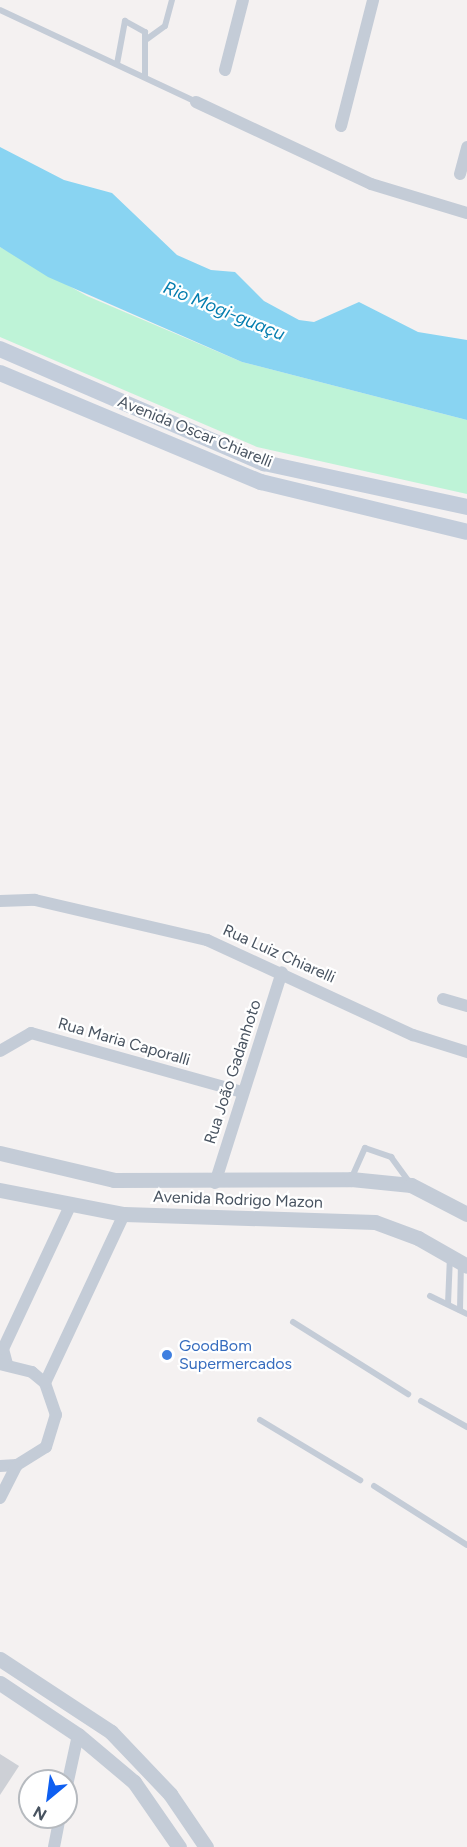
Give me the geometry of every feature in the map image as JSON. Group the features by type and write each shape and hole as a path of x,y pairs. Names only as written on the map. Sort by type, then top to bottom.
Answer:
{"main road":[{"name":"Avenida Oscar Chiarelli","path":"0,349 264,463 467,507"},
{"name":"Avenida Oscar Chiarelli","path":"0,373 261,482 467,532"}],"street":[{"path":"225,69 243,0"},
{"path":"341,126 373,0"},
{"path":"196,102 370,184 467,213"},
{"path":"460,174 467,147"},
{"name":"Rua Luiz Chiarelli","path":"0,901 35,900 207,940 282,972 413,1035 467,1052"},
{"name":"Rua João Gadanhoto","path":"215,1183 282,972"},
{"path":"443,999 467,1006"},
{"name":"Rua Maria Caporalli","path":"0,1051 31,1033 243,1092"},
{"name":"Avenida Rodrigo Mazon","path":"0,1153 114,1180 215,1183 351,1179 411,1185 467,1214"},
{"name":"Avenida Rodrigo Mazon","path":"0,1190 124,1214 375,1222 459,1262"},
{"path":"0,1466 17,1465 46,1447 54,1432 56,1415 45,1383 32,1372 3,1364 3,1349 71,1204"},
{"path":"45,1383 124,1214"},
{"path":"0,1498 17,1465"},
{"path":"0,1659 111,1732 170,1794 206,1847"},
{"path":"0,1683 78,1735 134,1782 179,1847"},
{"path":"71,1769 78,1735"},
{"path":"54,1847 58,1829"}],"lane":[{"path":"147,39 165,26 172,0"},
{"path":"0,10 196,102"},
{"path":"117,64 125,21 140,27 147,39 145,77"},
{"path":"351,1179 365,1148 391,1157 411,1185"},
{"path":"448,1304 459,1262"},
{"path":"459,1262 460,1310"},
{"path":"430,1296 467,1314"},
{"path":"293,1322 408,1394"},
{"path":"422,1401 467,1427"},
{"path":"260,1420 360,1480"},
{"path":"374,1486 467,1545"}],"green space":[{"path":"0,247 87,296 242,362 467,420 467,494 257,447 0,337"}],"water":[{"name":"Rio Mogi-guaçu","path":"0,147 64,180 112,193 177,255 211,270 235,272 264,301 299,320 314,322 359,302 418,332 467,340 467,420 242,362 48,277 0,247"}],"building":[{"path":"0,1754 19,1766 0,1795"}],"place":[{"name":"GoodBom Supermercados","path":"167,1355"}]}
